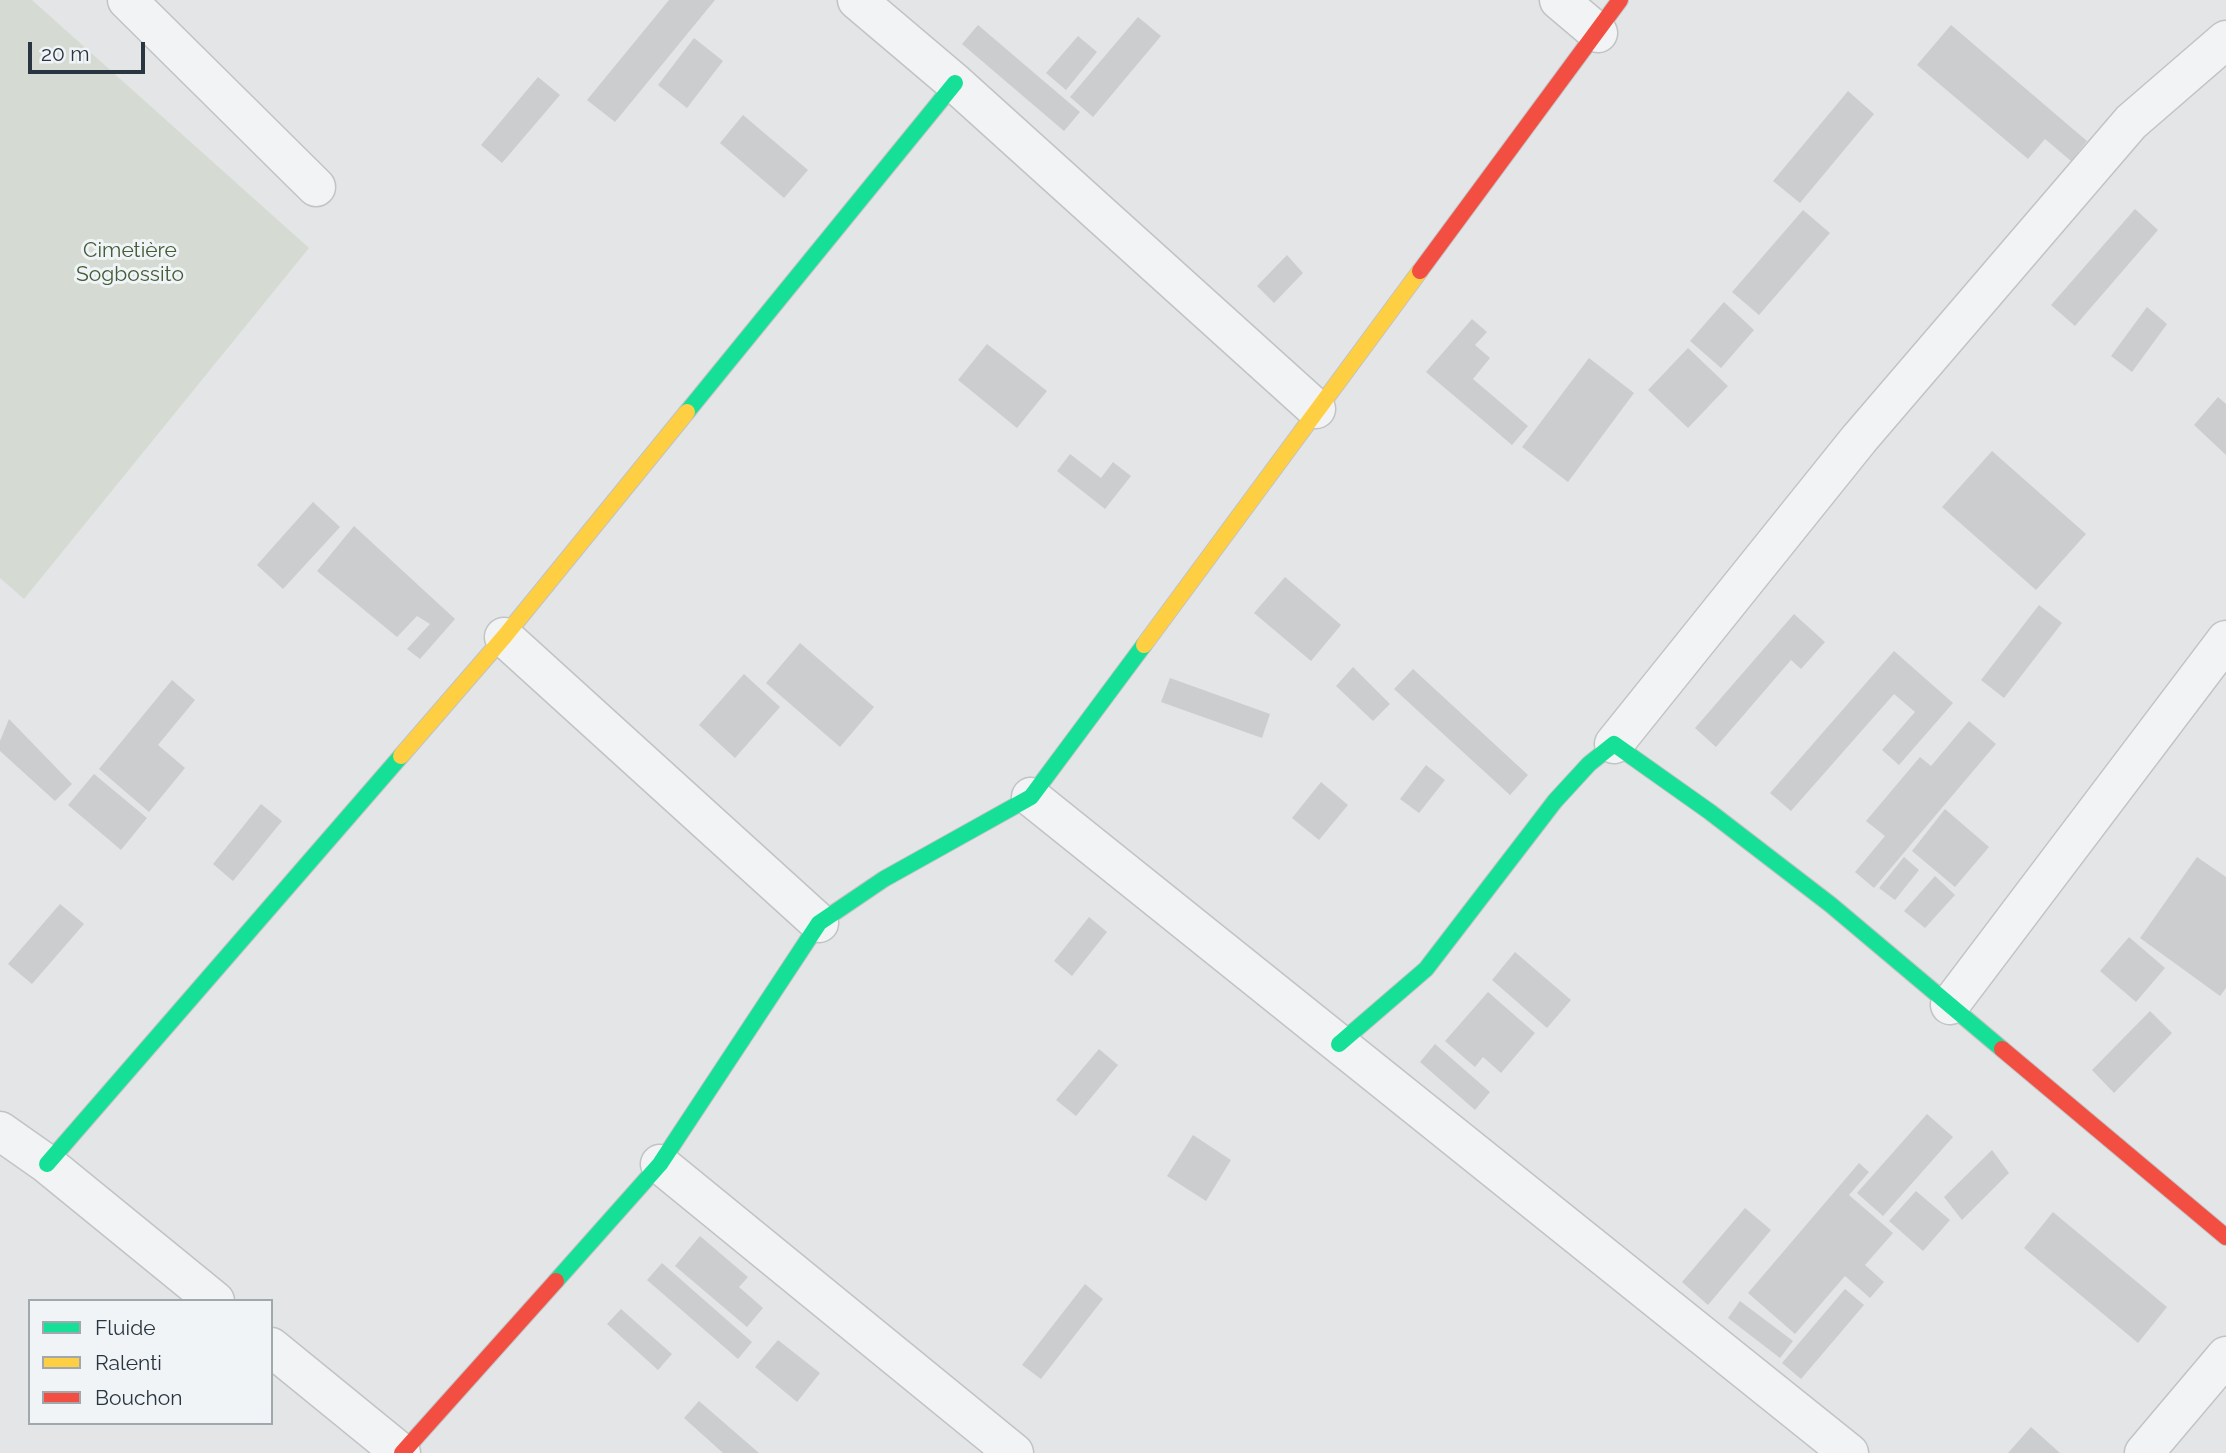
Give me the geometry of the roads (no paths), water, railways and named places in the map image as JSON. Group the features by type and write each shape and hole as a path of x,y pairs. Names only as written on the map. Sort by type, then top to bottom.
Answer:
{"street":[{"path":"127,0 316,187"},
{"path":"857,0 955,83 1316,408"},
{"path":"1559,0 1598,33"},
{"path":"273,1349 402,1453 660,1164 819,923 884,878 1031,797 1620,0"},
{"path":"1339,1044 1426,969 1555,801 1589,764 1614,744 1859,439 2131,122 2226,40"},
{"path":"47,1164 503,637 955,83"},
{"path":"503,637 819,923"},
{"path":"1950,1004 2226,640"},
{"path":"1614,744 1710,812 1831,905 2226,1237"},
{"path":"1031,797 1849,1453"},
{"path":"0,1131 47,1164 213,1299"},
{"path":"660,1164 1014,1453"},
{"path":"2144,1453 2226,1356"}],"park label":[{"name":"Cimetière Sogbossito","path":"130,263"}]}
